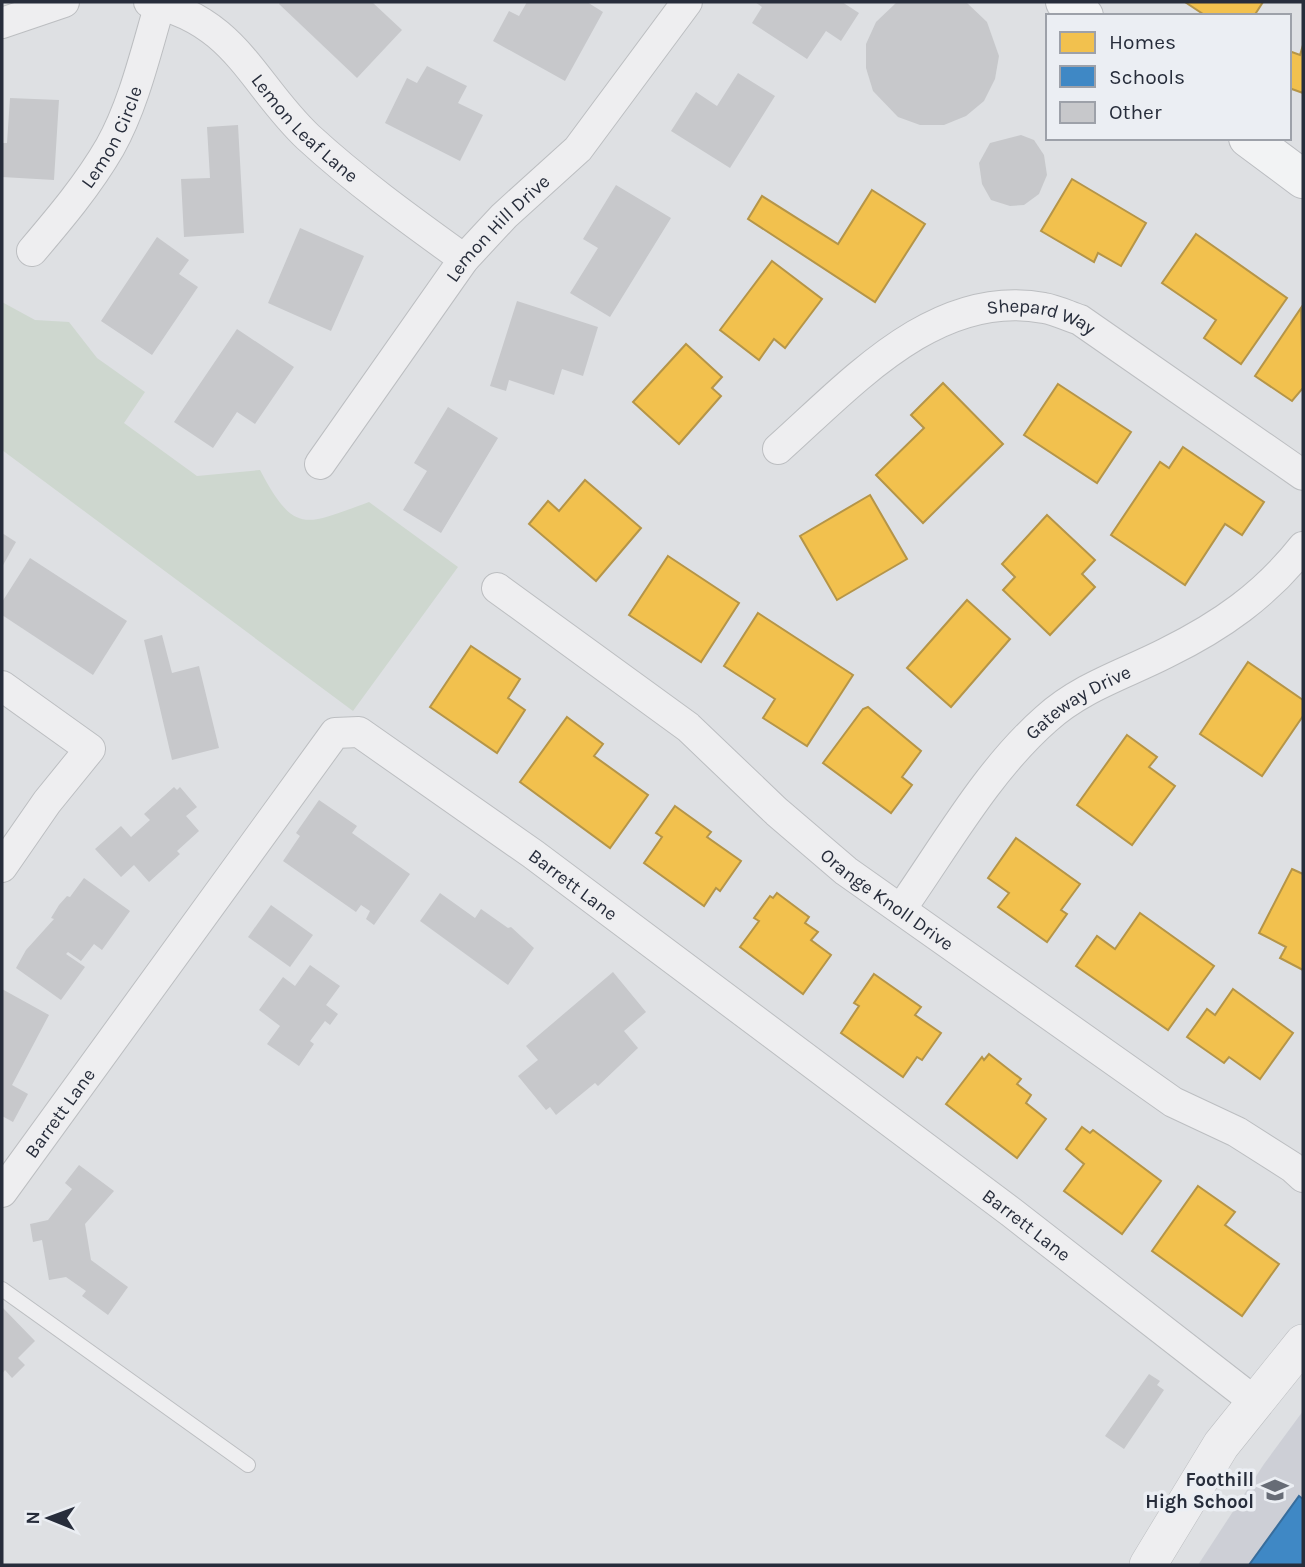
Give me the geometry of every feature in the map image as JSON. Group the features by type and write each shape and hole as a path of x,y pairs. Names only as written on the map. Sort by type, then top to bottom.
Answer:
{"main road":[{"path":"1065,2 1081,14"},
{"path":"1251,140 1303,179"}],"street":[{"path":"2,23 64,2"},
{"name":"Lemon Hill Drive","path":"320,464 464,259 504,216 578,149 687,2"},
{"name":"Lemon Leaf Lane","path":"155,3 190,16 217,32 256,72 305,135 358,181 464,259"},
{"name":"Lemon Circle","path":"32,251 81,192 111,145 133,92 155,3"},
{"name":"Shepard Way","path":"778,449 867,368 904,341 954,316 995,306 1020,305 1046,308 1080,320 1303,475"},
{"name":"Gateway Drive","path":"901,909 1001,767 1046,719 1092,685 1165,654 1238,613 1266,590 1303,547"},
{"name":"Orange Knoll Drive","path":"497,588 688,727 846,871 1173,1102 1237,1132 1293,1167 1303,1177"},
{"path":"2,686 90,749 47,802 2,867"},
{"name":"Barrett Lane","path":"2,1192 335,733 359,732 533,854 1011,1212 1254,1401"},
{"path":"1148,1565 1190,1493 1254,1401 1303,1343"}],"lane":[{"path":"2,1289 248,1465"}],"shaded area":[{"path":"2,302 35,320 69,322 97,358 145,392 124,423 197,476 260,470 283,506 293,515 304,519 330,516 369,502 458,567 353,711 2,450"},
{"name":"Foothill High School","path":"1303,1411 1303,1565 1198,1565 1264,1464"}],"building: Homes":[{"path":"1185,2 1263,2 1255,14 1203,14"},
{"path":"1303,45 1303,93 1291,89 1291,52 1300,55"},
{"path":"1072,179 1146,223 1121,266 1098,253 1094,262 1041,231"},
{"path":"872,190 925,224 875,302 748,219 762,196 838,244"},
{"path":"1196,234 1287,298 1241,364 1204,338 1216,320 1162,283"},
{"path":"772,261 822,299 785,348 774,339 759,360 720,330"},
{"path":"1301,308 1303,388 1292,401 1255,376"},
{"path":"686,344 722,377 712,388 721,396 679,444 633,402"},
{"path":"943,383 1003,444 923,523 876,475 924,428 911,415"},
{"path":"1058,384 1131,432 1097,483 1024,435"},
{"path":"1183,447 1264,502 1242,535 1225,524 1185,585 1111,535 1160,462 1169,468"},
{"path":"585,480 641,528 596,581 529,524 548,501 559,511"},
{"path":"870,495 907,559 837,600 800,536"},
{"path":"1047,515 1095,560 1082,574 1095,587 1050,635 1003,590 1015,577 1002,564"},
{"path":"668,556 739,603 701,662 629,615"},
{"path":"967,600 1010,639 951,707 907,668"},
{"path":"758,613 853,675 807,746 763,718 775,699 724,666"},
{"path":"471,646 520,679 508,698 525,710 497,753 430,707"},
{"path":"1248,662 1303,700 1303,716 1262,776 1200,734"},
{"path":"868,707 921,751 902,777 912,785 891,813 823,763 863,709"},
{"path":"567,717 603,744 594,756 648,795 610,848 520,782"},
{"path":"1127,735 1157,757 1149,767 1175,786 1132,845 1077,805"},
{"path":"675,806 711,832 707,837 741,861 720,891 716,888 704,906 644,863 662,837 656,833"},
{"path":"1016,838 1080,884 1061,910 1067,914 1047,942 998,907 1009,893 988,878"},
{"path":"1292,869 1303,874 1303,970 1280,958 1286,947 1259,933"},
{"path":"777,893 809,917 805,923 818,932 811,940 831,955 803,994 740,947 759,921 754,918 770,896 773,898"},
{"path":"1140,913 1214,966 1168,1030 1076,966 1097,936 1115,949"},
{"path":"874,974 921,1007 915,1015 941,1033 922,1060 917,1057 903,1077 841,1033 859,1006 854,1003"},
{"path":"1233,989 1293,1033 1260,1079 1229,1057 1224,1063 1187,1037 1207,1009 1215,1015"},
{"path":"989,1054 1021,1079 1017,1084 1031,1095 1026,1103 1046,1119 1017,1158 946,1104 982,1057 984,1060"},
{"path":"1082,1127 1090,1133 1093,1130 1161,1181 1122,1234 1064,1191 1084,1164 1066,1149"},
{"path":"1198,1186 1235,1212 1225,1225 1279,1264 1242,1316 1152,1251"}],"building: Schools":[{"path":"1299,1496 1303,1499 1303,1565 1249,1565"}],"building: Other":[{"path":"372,2 402,30 357,78 279,4"},
{"path":"527,2 587,2 603,12 565,81 493,41 509,11 519,16"},
{"path":"755,2 842,2 859,13 841,41 826,31 807,59 752,23 762,7"},
{"path":"897,2 966,2 987,22 999,56 995,79 984,101 966,116 944,125 920,125 898,117 873,91 866,68 866,44 876,22"},
{"path":"427,66 467,86 458,103 483,115 460,161 385,123 407,78 417,83"},
{"path":"738,73 775,96 730,168 671,131 696,92 717,106"},
{"path":"10,98 59,100 54,180 2,177 2,143 7,143"},
{"path":"238,125 244,233 184,237 181,179 210,178 207,127"},
{"path":"1021,135 1034,140 1044,155 1047,175 1039,194 1024,205 1010,206 991,200 982,184 979,163 990,143"},
{"path":"616,185 671,218 610,317 570,293 598,248 583,239"},
{"path":"300,228 364,256 331,331 268,303"},
{"path":"157,237 189,260 179,274 198,287 152,355 101,321"},
{"path":"517,301 598,327 583,376 562,369 554,395 509,380 506,391 490,386"},
{"path":"237,329 294,367 255,424 237,412 213,448 174,422"},
{"path":"448,407 498,438 441,533 403,510 427,471 414,463"},
{"path":"2,533 16,542 2,567"},
{"path":"30,558 127,621 93,675 2,615 2,602"},
{"path":"162,635 172,673 199,666 219,748 172,760 144,640"},
{"path":"174,787 177,790 180,787 197,807 186,816 199,831 177,851 180,854 149,882 134,865 121,877 95,849 121,826 131,837 150,820 144,814"},
{"path":"319,800 357,826 352,833 410,874 374,925 366,919 370,911 361,905 356,912 283,861 300,836 296,833"},
{"path":"84,878 130,911 102,950 94,944 81,961 68,952 66,954 85,967 61,1000 16,968 26,950 54,919 51,918 59,905 67,896 70,897"},
{"path":"440,893 475,918 481,909 508,928 511,927 534,948 508,985 420,921"},
{"path":"271,905 313,935 290,967 248,937"},
{"path":"310,965 340,986 326,1005 338,1014 330,1025 325,1021 310,1041 314,1044 299,1066 267,1044 280,1026 259,1010 283,977 295,986"},
{"path":"613,972 646,1012 624,1031 638,1048 598,1086 595,1083 556,1115 550,1107 546,1110 518,1076 538,1060 526,1046"},
{"path":"2,989 49,1015 12,1085 28,1094 13,1122 2,1116"},
{"path":"79,1165 114,1191 85,1224 91,1260 128,1287 108,1315 82,1296 86,1291 66,1277 49,1280 42,1240 33,1242 30,1224 48,1220 72,1189 65,1183"},
{"path":"2,1307 35,1341 18,1358 25,1365 12,1378 5,1370 2,1374"},
{"path":"1149,1374 1160,1381 1157,1385 1164,1390 1124,1449 1105,1436"}],"place":[{"name":"Foothill High School","path":"1275,1490"}]}
